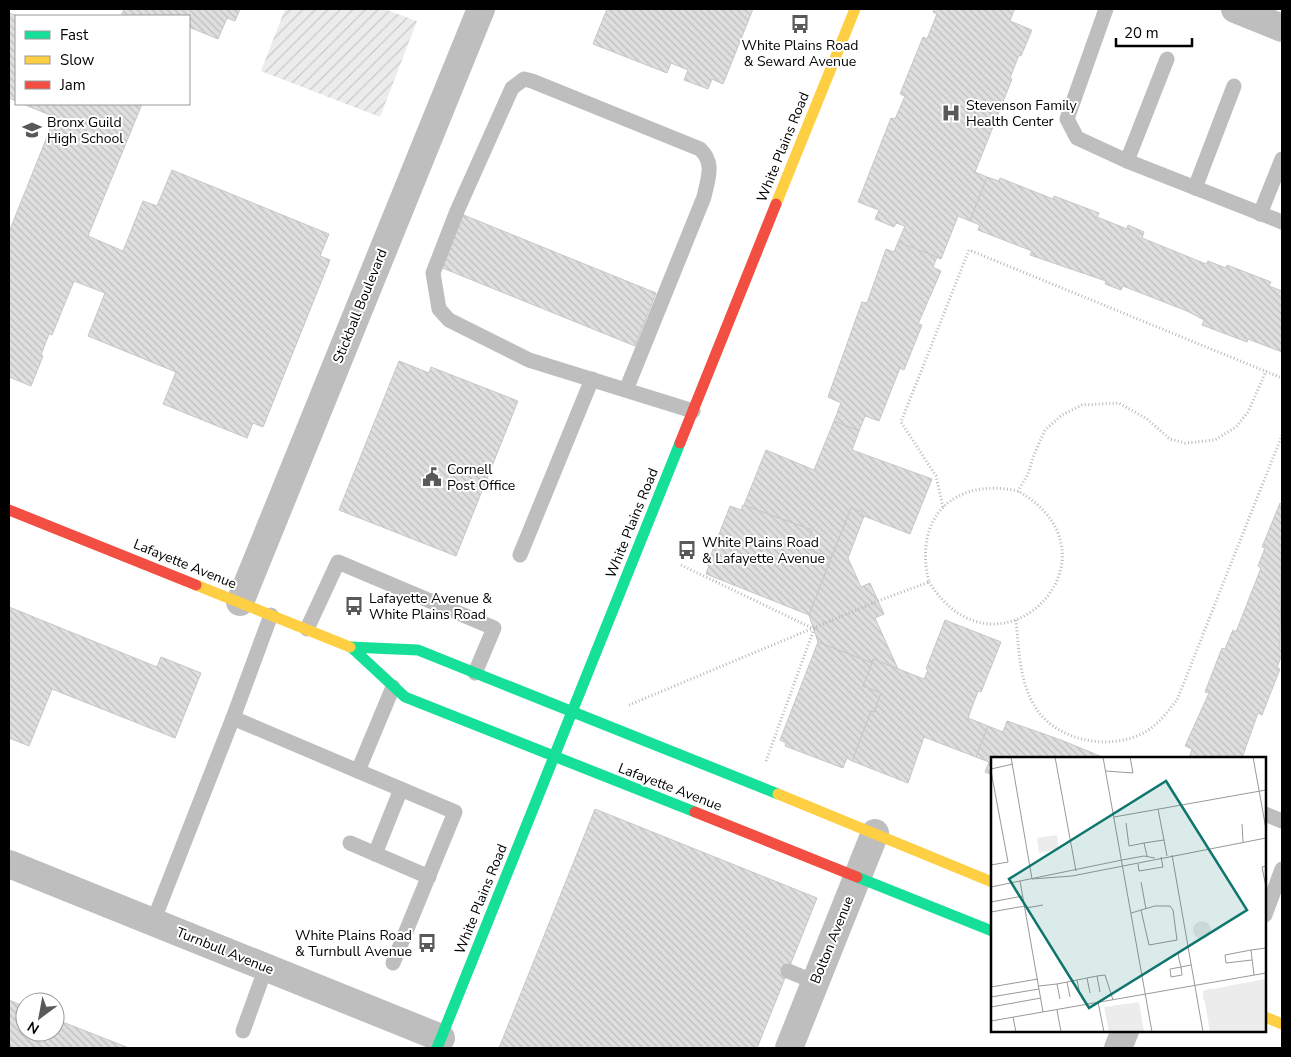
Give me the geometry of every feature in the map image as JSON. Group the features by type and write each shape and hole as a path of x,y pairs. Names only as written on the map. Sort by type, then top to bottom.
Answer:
{"street":[{"name":"Stickball Boulevard","path":"240,602 481,9"},
{"name":"White Plains Road","path":"439,1043 855,9"},
{"path":"1235,9 1282,28"},
{"name":"Lafayette Avenue","path":"9,510 351,647 418,650 875,833 991,882"},
{"name":"Lafayette Avenue","path":"351,647 405,697 991,931"},
{"name":"Bolton Avenue","path":"789,1048 875,833"},
{"name":"Turnbull Avenue","path":"9,864 266,967 439,1043"},
{"path":"1266,1017 1282,1024"},
{"path":"1118,1048 1125,1032"}],"lane":[{"path":"1106,9 1067,119 1077,138 1127,161 1282,222"},
{"path":"1127,161 1167,59"},
{"path":"626,390 704,197 710,171 708,156 700,149 524,79 512,88 457,211 433,273 439,309 449,320 529,360 693,411"},
{"path":"1195,188 1234,86"},
{"path":"1260,214 1282,159"},
{"path":"520,555 592,379"},
{"path":"307,629 338,562 494,628 475,673"},
{"path":"153,922 271,615"},
{"path":"358,772 393,687"},
{"path":"232,718 455,812 393,963"},
{"path":"375,854 402,789"},
{"path":"1266,814 1282,821"},
{"path":"350,843 429,877"},
{"path":"1282,869 1266,911 1282,912"},
{"path":"243,1031 266,967"},
{"path":"788,971 815,982"}],"path":[{"path":"943,507 936,476 902,422 969,250 1282,378"},
{"path":"1018,491 1028,474 1032,457 1045,430 1062,415 1082,405 1119,403 1146,419 1170,439 1185,443 1215,440 1236,427 1248,412 1266,371"},
{"path":"1016,620 1024,685 1035,707 1053,728 1079,739 1100,741 1122,739 1145,732 1164,716 1177,700 1282,435"},
{"path":"998,486 1018,491 1036,501 1050,517 1059,536 1062,557 1058,577 1049,596 1034,611 1016,620 995,624 968,619 955,613 940,600 929,582 924,562 925,542 931,524 943,507 959,495 978,488 998,486"},
{"path":"681,565 814,629"},
{"path":"623,707 878,601 929,582"},
{"path":"765,764 814,629"}],"shaded area":[{"path":"285,9 384,9 417,21 380,117 261,71"}],"building":[{"path":"124,9 240,9 235,21 227,18 218,39 190,27 190,15 121,15"},
{"path":"607,9 753,9 723,84 712,79 708,89 684,80 688,70 671,63 667,73 593,44"},
{"path":"934,9 1011,9 1014,10 1010,21 1032,30 1021,56 1019,55 1010,78 1012,79 975,172 987,177 970,221 958,216 941,259 898,242 905,226 896,223 894,227 875,219 879,210 858,202 891,118 895,119 905,96 900,94 923,37 927,39 937,14 933,12"},
{"path":"9,13 15,15 15,101 9,98"},
{"path":"25,105 142,105 88,236 123,251 143,201 157,206 172,170 329,234 320,256 330,260 263,427 253,423 247,438 163,404 176,372 88,336 105,293 74,281 52,335 49,334 41,355 43,356 31,386 9,377 9,232 55,117"},
{"path":"987,177 999,181 1000,178 1053,199 1054,196 1099,213 1097,217 1127,229 1128,225 1144,232 1142,238 1206,264 1208,261 1226,268 1227,265 1271,282 1269,286 1282,291 1282,352 1248,339 1247,342 1202,325 1204,320 1187,311 1123,286 1121,290 1105,284 1106,281 1030,255 1032,251 978,230 980,225 970,221"},
{"path":"461,214 656,293 635,346 440,267"},
{"path":"898,242 937,257 933,267 941,271 918,324 922,325 904,370 900,368 879,421 865,416 859,431 834,421 841,403 828,397 862,302 867,303 886,249 894,252"},
{"path":"399,361 429,373 431,367 518,401 456,556 339,510"},
{"path":"834,421 859,431 852,450 932,479 910,534 861,515 862,512 851,508 831,558 805,548 812,530 744,505 766,450 814,470"},
{"path":"1280,503 1282,505 1280,649 1282,654 1277,668 1280,669 1262,715 1258,713 1242,757 1189,757 1192,749 1185,746 1209,693 1205,692 1222,648 1225,649 1233,630 1236,632 1261,568 1258,566 1265,548 1262,547"},
{"path":"743,505 812,530 805,548 831,558 809,615 706,574 709,565 707,565 730,506 741,510"},
{"path":"851,508 862,512 861,515 864,516 848,558 861,587 870,583 884,614 875,618 898,669 873,659 872,663 818,642 809,615"},
{"path":"9,607 157,667 161,657 201,673 175,738 52,689 29,746 9,738"},
{"path":"945,620 1001,642 981,692 978,691 968,718 988,726 976,757 924,737 908,783 852,761 871,711 874,712 881,693 863,686 873,659 924,679"},
{"path":"818,642 872,663 863,686 881,693 874,712 871,711 852,761 847,758 843,768 785,746 786,743 780,740"},
{"path":"1007,721 1103,757 991,757 991,775 985,772 989,762 976,757 988,726 1003,732"},
{"path":"595,809 817,898 757,1048 499,1048"},
{"path":"9,1000 15,1003 15,1042 65,1042 65,1023 129,1048 9,1048"}],"traffic: fast":[{"path":"437,1048 680,443"},
{"path":"350,647 418,650 778,794"},
{"path":"351,647 405,697 695,812"},
{"path":"857,877 991,931"}],"traffic: slow":[{"path":"776,204 855,9"},
{"path":"196,585 350,647"},
{"path":"778,794 991,882"},
{"path":"1266,1017 1282,1024"}],"traffic: jam":[{"path":"680,443 776,204"},
{"path":"9,510 196,585"},
{"path":"695,812 857,877"}],"place":[{"name":"White Plains Road & Seward Avenue","path":"800,24"},
{"name":"Stevenson Family Health Center","path":"951,113"},
{"name":"Bronx Guild High School","path":"32,130"},
{"name":"Cornell Post Office","path":"432,477"},
{"name":"White Plains Road & Lafayette Avenue","path":"687,550"},
{"name":"Lafayette Avenue & White Plains Road","path":"354,606"},
{"name":"White Plains Road & Turnbull Avenue","path":"427,943"}]}
